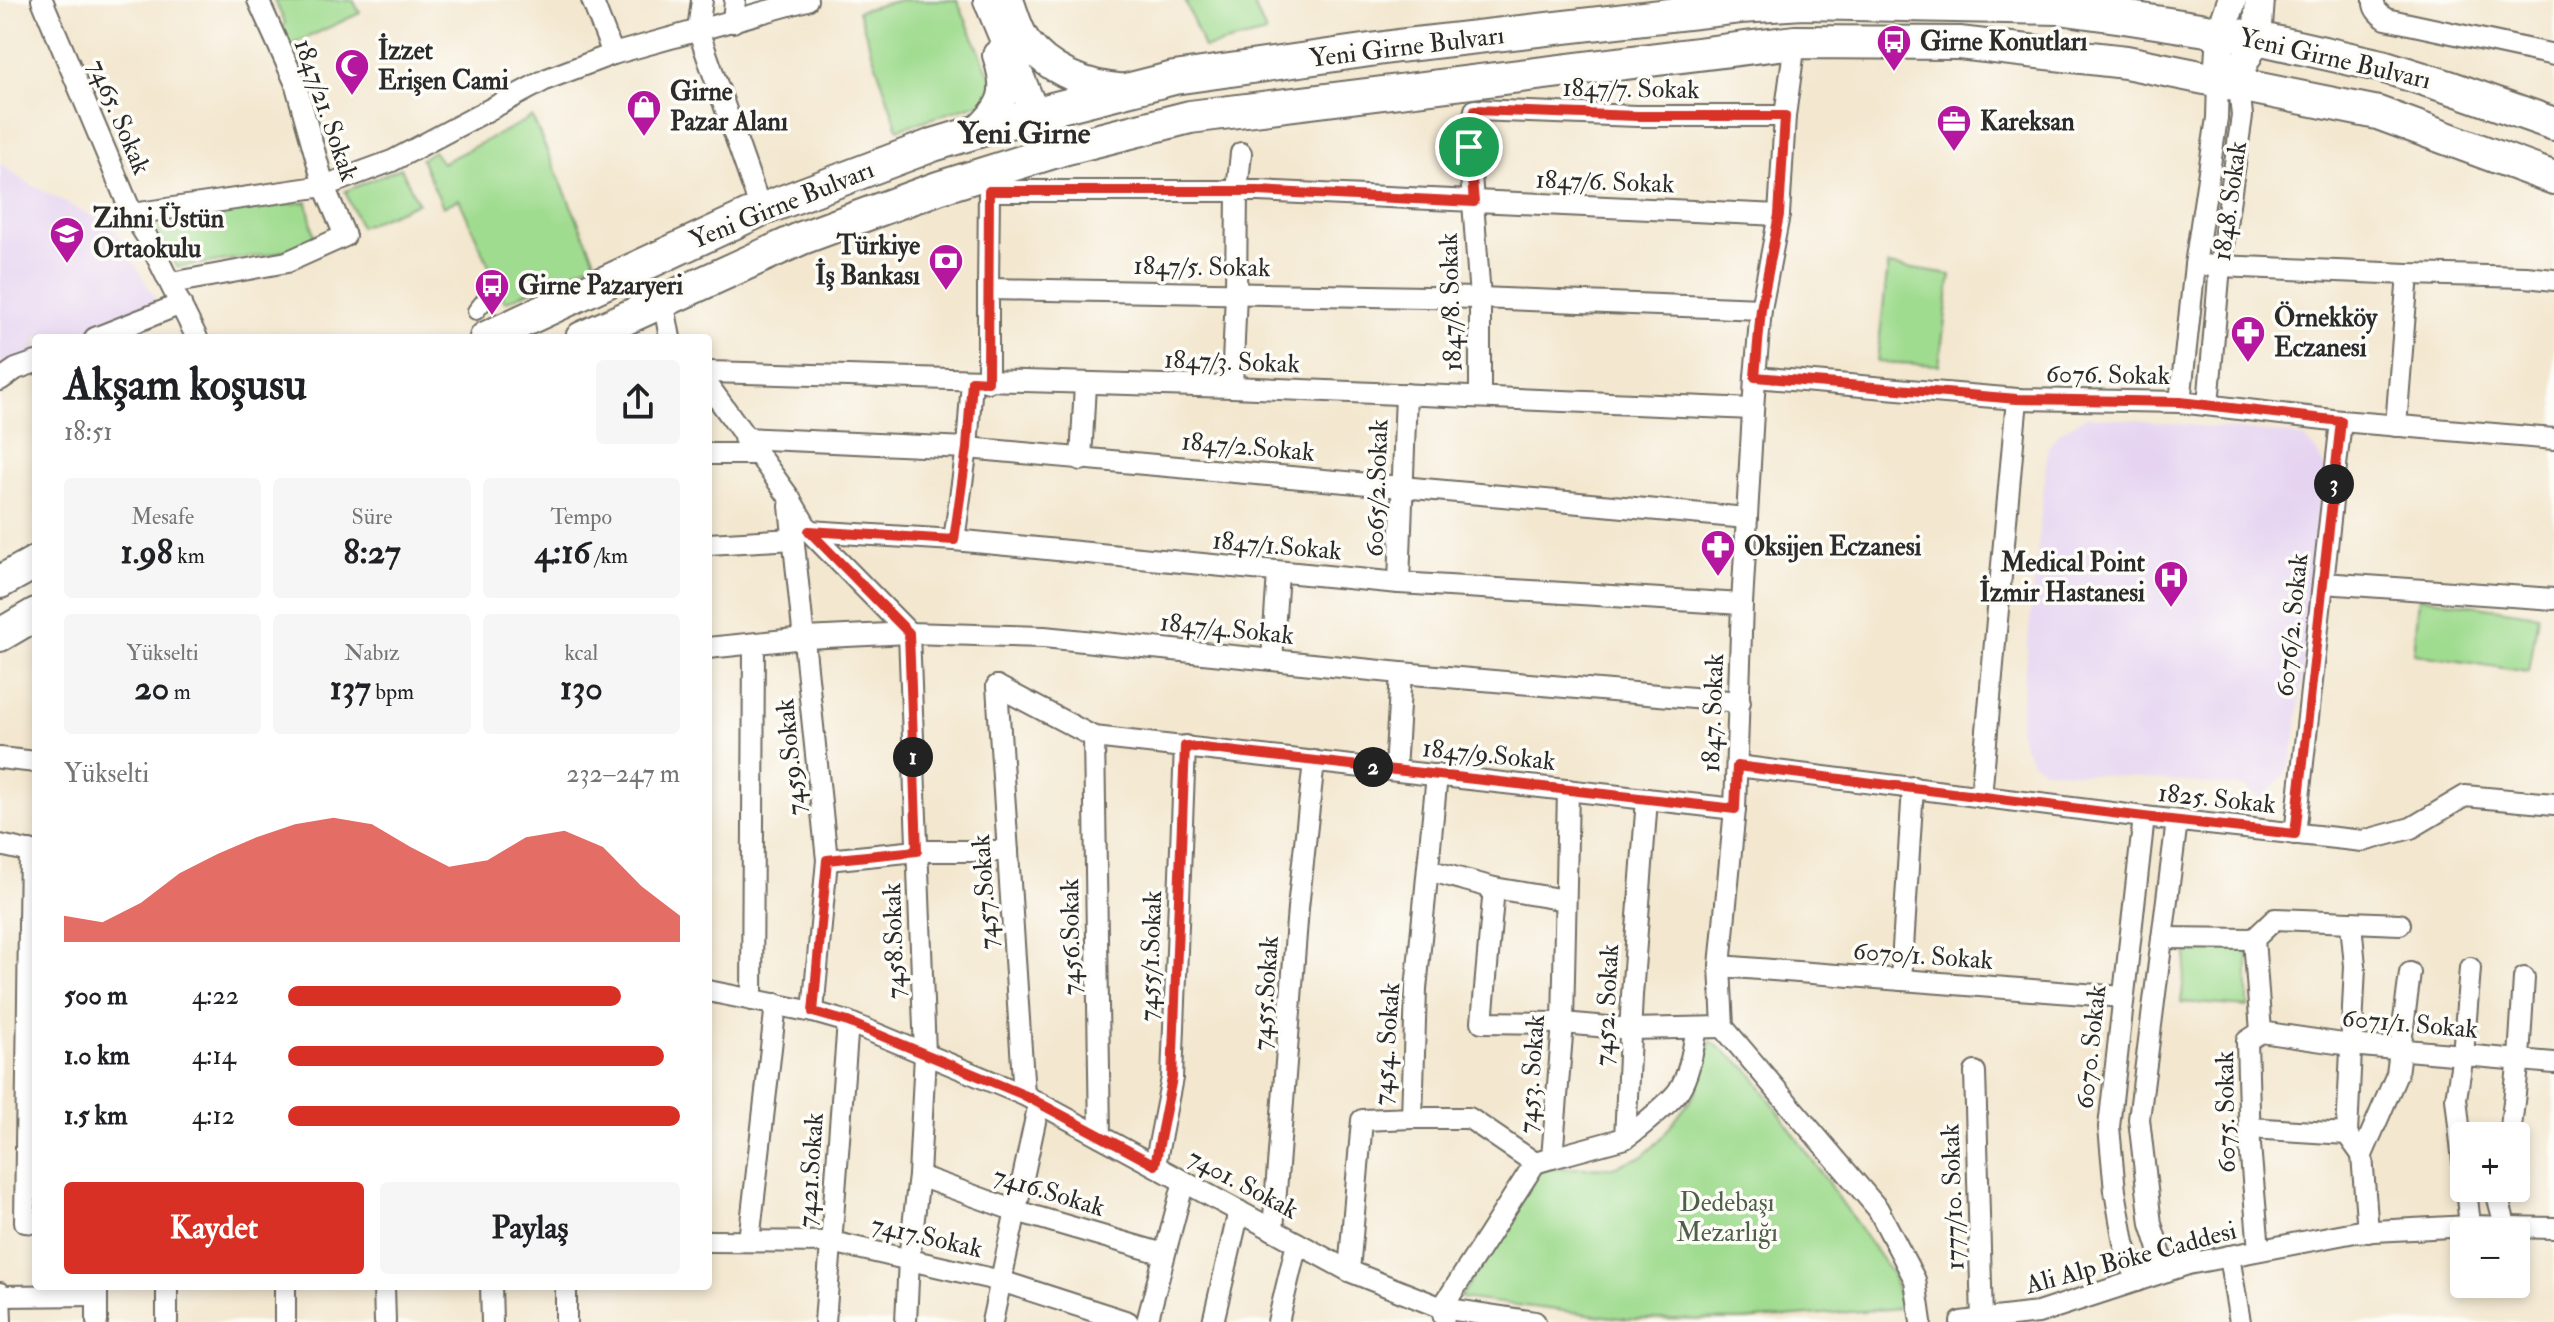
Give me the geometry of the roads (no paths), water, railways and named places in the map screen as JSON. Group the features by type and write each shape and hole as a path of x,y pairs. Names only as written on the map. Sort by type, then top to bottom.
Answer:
{"main road":[{"path":"988,0 1063,149"},
{"path":"976,132 999,107 1004,94 1004,76 985,20 988,0"},
{"path":"1009,0 1025,40 1044,112"},
{"name":"1848. Sokak","path":"2229,83 2221,33 2232,0"},
{"name":"1848. Sokak","path":"2229,83 2257,38 2260,0"},
{"name":"Yeni Girne Bulvarı","path":"481,325 761,210 933,145 1174,78 1398,46 1740,7 1803,2 2060,4 2257,38 2382,66 2549,115"},
{"path":"1025,40 1063,73 1087,83 1135,89"},
{"name":"Yeni Girne Bulvarı","path":"599,334 624,328 663,300 802,238 938,188 1063,149 1190,117 1795,42 1959,43 2126,62 2378,113 2554,178"},
{"path":"0,582 32,564"},
{"path":"0,635 32,616"}],"street":[{"name":"7465. Sokak","path":"42,0 132,214 147,237 195,334"},
{"name":"1847/21. Sokak","path":"171,283 287,262 345,236 324,186 295,82 258,0"},
{"path":"592,0 613,54"},
{"path":"702,0 698,30 761,210"},
{"path":"733,22 735,0"},
{"path":"132,214 324,186 392,161 547,79 613,54 807,0"},
{"path":"2374,0 2373,5 2386,19 2554,55"},
{"name":"1847. Sokak","path":"1723,1027 1720,966 1735,809 1742,604 1755,377 1761,309 1779,215 1785,116 1795,42"},
{"name":"1848. Sokak","path":"2180,402 2195,265 2217,118 2229,83"},
{"name":"1848. Sokak","path":"2208,405 2220,266 2242,116 2229,83"},
{"name":"1847/7. Sokak","path":"1475,110 1637,116 1785,116"},
{"name":"1847/8. Sokak","path":"1475,110 1469,147 1480,298 1480,397"},
{"path":"1232,387 1237,191 1241,153"},
{"path":"954,540 980,382 988,289 989,191 1237,191"},
{"name":"1847/6. Sokak","path":"1237,191 1779,215"},
{"path":"2195,265 2554,280"},
{"path":"2396,426 2408,274"},
{"name":"1847/5. Sokak","path":"988,289 1480,298 1761,309"},
{"path":"481,325 490,294"},
{"path":"663,300 669,334"},
{"path":"105,334 181,304"},
{"path":"0,380 32,363"},
{"name":"1847/3. Sokak","path":"712,372 1232,387 1753,409"},
{"name":"6076. Sokak","path":"1755,377 2017,399 2180,402 2341,421 2554,439"},
{"path":"1081,460 1085,384"},
{"name":"7459.Sokak","path":"712,391 789,497 801,535 805,638 827,860 813,1012"},
{"name":"6065/2.Sokak","path":"1399,583 1406,394"},
{"path":"1981,797 2017,399"},
{"name":"6076/2. Sokak","path":"2295,834 2341,421"},
{"name":"1847/2.Sokak","path":"712,453 750,446 967,448 1747,518"},
{"path":"801,535 909,633"},
{"name":"1847/1.Sokak","path":"712,544 801,535 954,540 1399,583 1742,604"},
{"path":"1272,660 1278,573"},
{"path":"2323,583 2554,599"},
{"name":"1847/4.Sokak","path":"712,648 805,638 909,633 1044,637 1401,673 1740,702"},
{"name":"7458.Sokak","path":"906,1322 909,1259 919,1176 925,1054 909,633"},
{"path":"752,1000 754,645"},
{"path":"1395,770 1401,673"},
{"name":"7457.Sokak","path":"992,1322 1016,1211 1032,1099 1008,851 997,686 1094,737"},
{"name":"1847/9.Sokak","path":"1094,737 1735,809"},
{"name":"7456.Sokak","path":"1094,737 1100,1136"},
{"name":"7455/1.Sokak","path":"1155,1165 1172,1078 1185,746"},
{"path":"0,758 32,762"},
{"name":"7455.Sokak","path":"1273,1230 1298,908 1314,761"},
{"name":"1825. Sokak","path":"1737,766 2363,841 2411,828 2465,796 2554,804"},
{"name":"7454. Sokak","path":"1349,1271 1362,1120 1412,1118 1416,989 1437,775"},
{"path":"1901,980 1913,787"},
{"name":"7453. Sokak","path":"1443,1315 1543,1160 1563,1023 1568,790"},
{"name":"7452. Sokak","path":"1625,1138 1647,799"},
{"name":"6070. Sokak","path":"2137,1281 2124,1243 2109,1127 2144,817"},
{"path":"2166,1271 2151,1224 2139,1119 2177,821"},
{"path":"0,845 32,852"},
{"path":"827,860 917,851 1008,851"},
{"path":"1428,870 1494,888 1565,900"},
{"path":"1494,888 1482,1022 1563,1023 1631,1029 1723,1027 1878,1209 1915,1280 1921,1322"},
{"path":"32,898 25,1222 32,1223"},
{"path":"2162,938 2254,939 2275,919 2400,924"},
{"path":"2351,923 2355,966 2347,1134 2362,1155"},
{"name":"6075. Sokak","path":"2254,939 2261,1032 2247,1041 2259,1250"},
{"name":"6070/1. Sokak","path":"1720,966 2123,997"},
{"path":"2459,1122 2456,1098 2470,968"},
{"path":"2368,1232 2362,1155 2397,1074 2410,973"},
{"path":"2512,1122 2524,978"},
{"name":"7401. Sokak","path":"712,996 776,1004 848,1022 1032,1099 1349,1271 1443,1315 1535,1322"},
{"path":"749,1241 776,1004"},
{"name":"7421.Sokak","path":"825,1322 848,1022"},
{"path":"1412,1118 1469,1118 1543,1160 1625,1138 1638,1130 1679,1091 1697,1028"},
{"name":"6071/1. Sokak","path":"2261,1032 2350,1045 2554,1063"},
{"name":"1777/10. Sokak","path":"1975,1072 1982,1320"},
{"path":"2250,1128 2347,1134"},
{"name":"7416.Sokak","path":"919,1176 1016,1211 1164,1254"},
{"path":"1147,1322 1184,1181"},
{"path":"1213,1322 1239,1211"},
{"name":"Ali Alp Böke Caddesi","path":"1961,1322 2038,1313 2188,1264 2259,1250 2355,1232 2450,1227"},
{"name":"Ali Alp Böke Caddesi","path":"2530,1228 2554,1228"},
{"name":"7417.Sokak","path":"712,1241 832,1242 1001,1281 1128,1322"},
{"path":"1278,1322 1297,1243"},
{"path":"2229,1256 2240,1322"},
{"path":"1,1322 0,1295 97,1290 97,1322"},
{"path":"167,1290 167,1322"},
{"path":"285,1290 285,1322"},
{"path":"384,1290 385,1322"},
{"path":"491,1290 492,1322"},
{"path":"566,1290 566,1322"}],"place":[{"name":"Girne Konutları","path":"1894,73"},
{"name":"İzzet Erişen Cami","path":"352,97"},
{"name":"Girne Pazar Alanı","path":"644,138"},
{"name":"Kareksan","path":"1954,153"},
{"name":"Zihni Üstün Ortaokulu","path":"67,265"},
{"name":"Türkiye İş Bankası","path":"946,292"},
{"name":"Girne Pazaryeri","path":"492,317"},
{"name":"Örnekköy Eczanesi","path":"2248,364"},
{"name":"Oksijen Eczanesi","path":"1718,578"},
{"name":"Medical Point İzmir Hastanesi","path":"2171,609"}],"district":[{"name":"Yeni Girne","path":"1024,133"}],"park label":[{"name":"Dedebaşı Mezarlığı","path":"1727,1218"}]}
